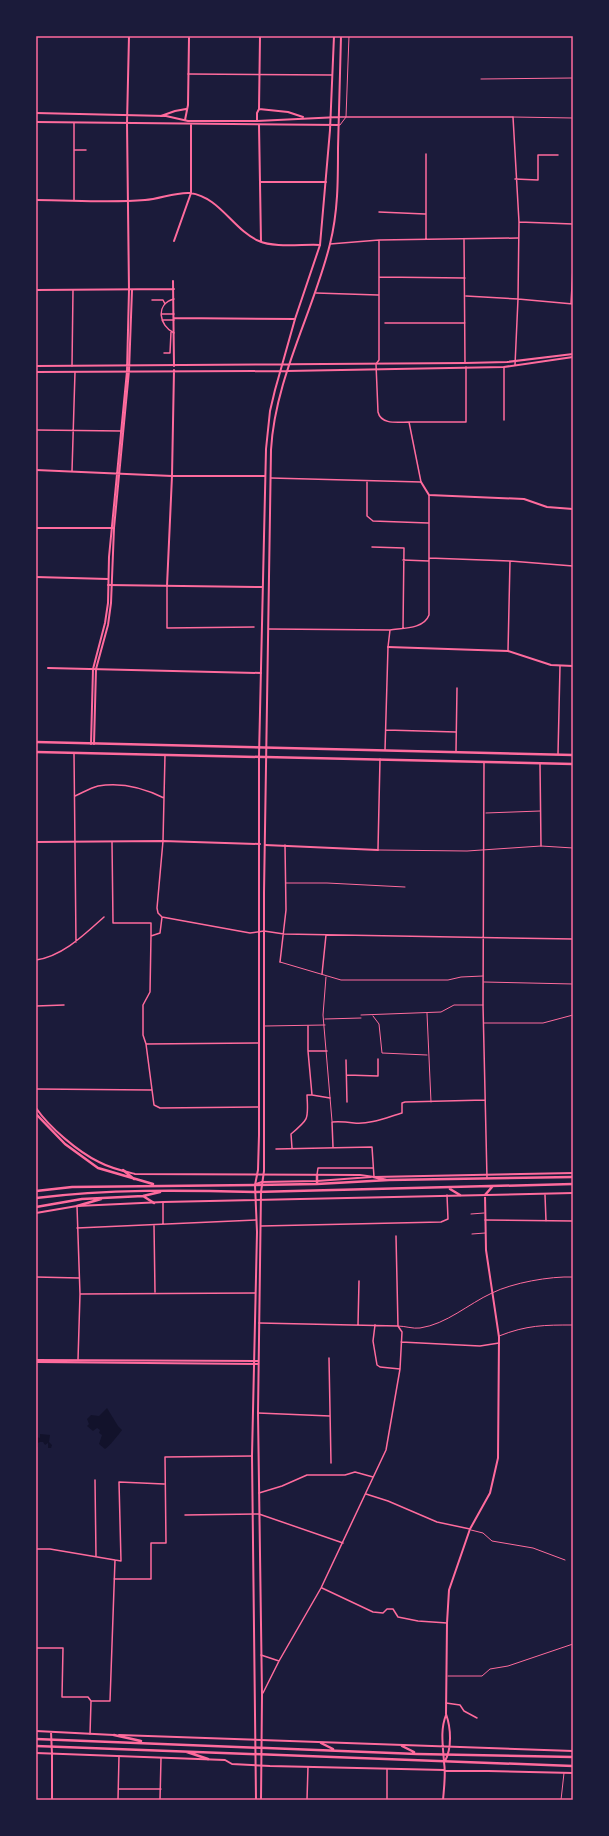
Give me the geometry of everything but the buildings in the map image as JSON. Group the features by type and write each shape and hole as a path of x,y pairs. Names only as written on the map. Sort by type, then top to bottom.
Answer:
{"main road":[{"path":"70,36 260,36 259,109 257,112 257,121"},
{"path":"110,585 108,579 112,528 119,474 128,371 130,290 127,123 128,36"},
{"path":"256,1800 254,1514 252,1456 256,1220 254,1185 258,1170 260,844 259,756 262,673 264,476 270,411 295,319 320,244 330,125 334,36"},
{"path":"261,1800 262,1695 258,1361 260,1323 261,1192 263,1176 266,746 271,478 274,419 290,364 316,293 334,226 339,183 341,36"},
{"path":"185,120 188,105 189,37"},
{"path":"161,116 186,109"},
{"path":"259,109 288,112 303,117"},
{"path":"36,114 161,116 185,120 257,121 339,117"},
{"path":"36,122 191,125 339,125"},
{"path":"174,240 191,193 191,125"},
{"path":"259,125 260,242"},
{"path":"260,182 326,182"},
{"path":"36,200 128,201 147,200 170,195 191,193 216,204 243,232 260,242 282,244 320,244"},
{"path":"173,281 174,366"},
{"path":"36,290 174,289"},
{"path":"174,319 295,319"},
{"path":"36,366 466,363 514,361 573,354"},
{"path":"36,372 174,370 288,371 377,368 504,367 573,357"},
{"path":"167,586 172,476 174,370"},
{"path":"119,474 128,371"},
{"path":"36,470 172,476 264,476"},
{"path":"421,482 429,495 524,499 546,507 573,509"},
{"path":"36,528 112,528"},
{"path":"92,744 94,669 108,625 112,528"},
{"path":"36,577 108,579"},
{"path":"110,585 262,587"},
{"path":"262,629 269,629"},
{"path":"388,647 508,651 551,665 573,666"},
{"path":"48,668 262,673"},
{"path":"36,742 266,746 573,755"},
{"path":"36,752 573,764"},
{"path":"36,842 163,841 260,844"},
{"path":"265,845 378,850"},
{"path":"36,1108 42,1117 83,1151 100,1162 123,1170 147,1175 232,1174 256,1176 317,1175 374,1177 573,1173"},
{"path":"36,1114 65,1144 98,1168 138,1181 161,1186"},
{"path":"123,1170 138,1181"},
{"path":"317,1175 317,1183"},
{"path":"317,1183 374,1177 389,1180"},
{"path":"36,1191 72,1187 102,1186 254,1185 262,1183 573,1177"},
{"path":"36,1198 72,1194 164,1191 261,1192 573,1184"},
{"path":"444,1762 448,1754 449,1747 449,1723 446,1714 446,1703 449,1590 470,1529 490,1493 497,1469 499,1337 485,1233 485,1195 492,1187"},
{"path":"450,1188 460,1195"},
{"path":"36,1207 71,1201 143,1196 164,1191"},
{"path":"77,1206 163,1202 447,1195 545,1195 573,1193"},
{"path":"143,1196 154,1203"},
{"path":"36,1213 77,1206 105,1198"},
{"path":"36,1361 78,1359 258,1364"},
{"path":"36,1361 254,1363 258,1361"},
{"path":"443,1800 444,1762 442,1747 443,1722 446,1714"},
{"path":"36,1732 256,1741 573,1751"},
{"path":"52,1732 52,1800"},
{"path":"114,1735 147,1743"},
{"path":"36,1739 417,1754 573,1757"},
{"path":"321,1743 335,1750"},
{"path":"36,1746 573,1766"},
{"path":"402,1746 417,1754"},
{"path":"183,1751 208,1759"},
{"path":"36,1754 208,1759 224,1760 232,1764 308,1767 573,1773"}],"street":[{"path":"415,36 466,36"},
{"path":"188,74 332,75"},
{"path":"339,117 513,117 515,179 519,222 515,365"},
{"path":"74,123 74,200"},
{"path":"74,150 86,150"},
{"path":"426,154 426,239"},
{"path":"515,179 538,180 538,155 558,155"},
{"path":"379,212 425,214"},
{"path":"519,222 573,224"},
{"path":"330,244 379,240 464,240 518,238"},
{"path":"379,240 378,360 376,364 379,416 384,421 389,422 466,422 466,367"},
{"path":"464,240 466,363"},
{"path":"466,296 572,304 573,268"},
{"path":"379,277 465,278"},
{"path":"72,366 73,290"},
{"path":"316,293 379,295"},
{"path":"174,299 165,304 161,314 166,328 174,334"},
{"path":"152,300 163,300 165,304"},
{"path":"161,314 174,314"},
{"path":"162,320 174,319"},
{"path":"385,323 465,323"},
{"path":"164,353 170,353 171,332"},
{"path":"504,367 504,420"},
{"path":"72,471 75,372"},
{"path":"271,478 421,482 409,422"},
{"path":"36,430 122,431"},
{"path":"367,481 367,516 373,521 429,523"},
{"path":"269,629 390,630 415,626 427,619 429,495"},
{"path":"372,547 404,548 402,628"},
{"path":"403,560 429,559 510,561 573,566"},
{"path":"508,651 510,561"},
{"path":"167,586 167,628 254,627"},
{"path":"385,750 388,647 390,630"},
{"path":"558,754 560,666"},
{"path":"456,751 457,688"},
{"path":"386,730 456,732"},
{"path":"74,752 76,942"},
{"path":"165,754 163,841 157,908 158,913 162,917 250,934 264,931 284,934 573,939"},
{"path":"378,850 380,759"},
{"path":"484,762 483,1005 487,1178"},
{"path":"540,763 541,846"},
{"path":"75,796 97,786 118,785 139,788 164,798"},
{"path":"112,841 113,923 151,923 150,992 144,1005 143,1035 146,1044 154,1105 160,1108 258,1108"},
{"path":"280,962 284,934 285,845"},
{"path":"36,960 49,957 76,942 104,917"},
{"path":"151,936 160,933 162,917"},
{"path":"322,974 326,935"},
{"path":"36,1006 64,1005"},
{"path":"308,1026 308,1051 312,1094"},
{"path":"146,1044 259,1043"},
{"path":"308,1051 327,1051"},
{"path":"347,1075 378,1076 378,1059"},
{"path":"346,1060 347,1102"},
{"path":"36,1089 151,1090"},
{"path":"292,1148 291,1134 306,1122 308,1117 307,1095 312,1094 330,1098"},
{"path":"333,1147 332,1122 350,1121 353,1123 402,1113 402,1102 484,1100"},
{"path":"276,1149 372,1147 374,1177"},
{"path":"317,1175 318,1168 374,1168"},
{"path":"261,1226 441,1222 448,1219 447,1195"},
{"path":"545,1195 546,1221"},
{"path":"163,1202 163,1224"},
{"path":"77,1206 80,1294 78,1362"},
{"path":"77,1228 256,1220"},
{"path":"485,1220 573,1220"},
{"path":"154,1225 155,1292"},
{"path":"262,1695 279,1661 321,1588 386,1450 400,1369 402,1332 398,1326 396,1236"},
{"path":"36,1277 79,1278"},
{"path":"358,1325 359,1281"},
{"path":"80,1294 155,1292 254,1293"},
{"path":"260,1323 398,1326"},
{"path":"375,1325 373,1341 378,1365 380,1367 400,1369"},
{"path":"401,1342 480,1346 499,1343"},
{"path":"329,1358 331,1463"},
{"path":"258,1413 331,1416"},
{"path":"114,1579 150,1579 151,1543 166,1543 164,1484 165,1457 252,1456"},
{"path":"259,1493 282,1486 307,1474 345,1475 355,1472 373,1477"},
{"path":"95,1480 96,1557"},
{"path":"36,1549 50,1549 121,1561 119,1482 164,1484"},
{"path":"366,1494 388,1501 437,1522 470,1529"},
{"path":"185,1515 259,1514 343,1543"},
{"path":"91,1702 110,1701 115,1560"},
{"path":"321,1588 373,1612 383,1613 387,1609 393,1609 398,1617 418,1621 447,1623"},
{"path":"36,1648 63,1648 62,1697 88,1697 91,1702 90,1734"},
{"path":"261,1655 279,1661"},
{"path":"446,1703 460,1704 464,1710 477,1718"},
{"path":"118,1800 119,1756"},
{"path":"160,1800 161,1757"},
{"path":"306,1800 308,1767"},
{"path":"387,1769 387,1800"},
{"path":"118,1789 161,1789"}],"lane":[{"path":"339,125 346,117 349,36"},
{"path":"481,78 573,78"},
{"path":"513,117 573,118"},
{"path":"486,813 541,811"},
{"path":"378,850 483,850 541,846 573,848"},
{"path":"285,883 327,883 405,887"},
{"path":"280,962 341,980 448,980 461,977 484,976"},
{"path":"326,976 324,987 324,1020 332,1122"},
{"path":"484,982 573,984"},
{"path":"361,1015 372,1016 441,1012 454,1005 483,1005"},
{"path":"427,1013 431,1102"},
{"path":"484,1023 543,1023 573,1015"},
{"path":"372,1016 379,1024 382,1053 428,1055"},
{"path":"324,1020 361,1018"},
{"path":"264,1026 325,1025"},
{"path":"472,1214 485,1213"},
{"path":"472,1234 485,1233"},
{"path":"398,1326 418,1328 438,1324 492,1293 515,1284 560,1277 573,1277"},
{"path":"499,1337 518,1329 538,1325 573,1325"},
{"path":"470,1529 484,1533 492,1541 533,1548 565,1560"},
{"path":"447,1676 482,1676 490,1669 508,1666 573,1644"},
{"path":"562,1800 564,1773"}],"shaded area":[{"path":"107,1408 122,1430 105,1449 99,1444 102,1435 99,1433 100,1430 97,1428 93,1431 87,1426 89,1424 87,1419 91,1415 99,1416"},
{"path":"40,1434 50,1435 49,1442 52,1445 51,1448 48,1448 48,1443 45,1445 43,1442 38,1443 38,1447 36,1447 36,1437 40,1438"}]}
